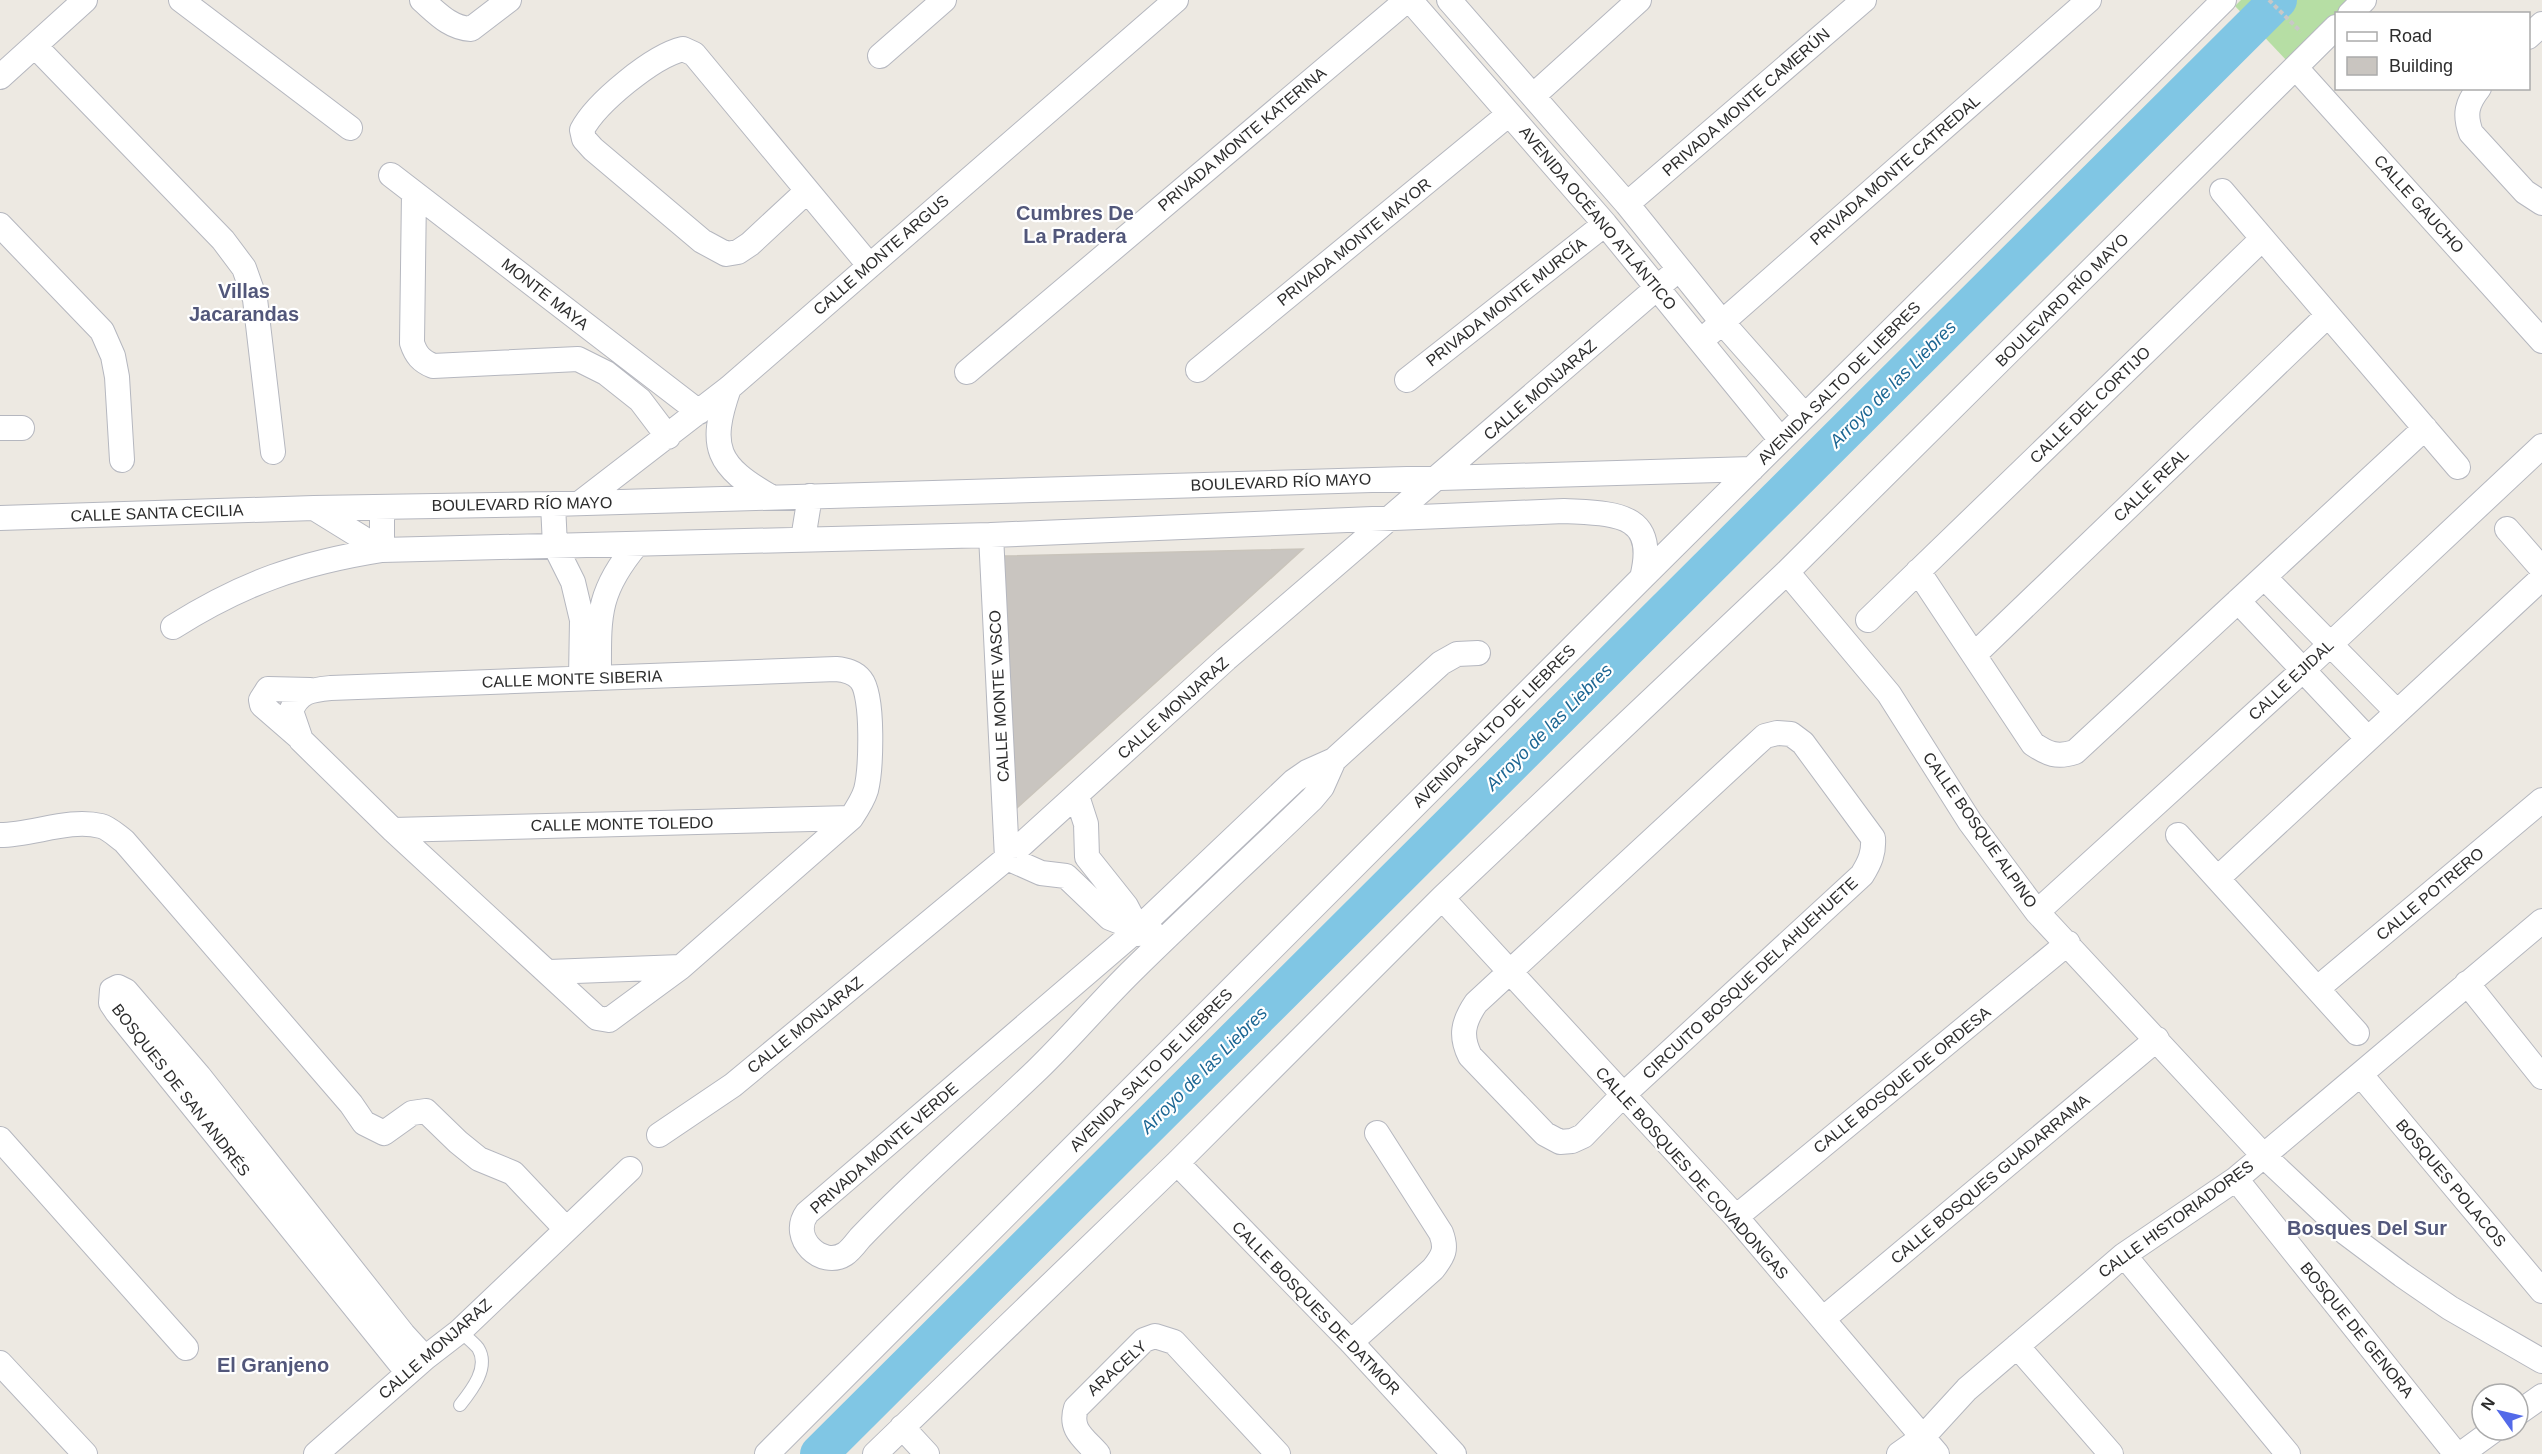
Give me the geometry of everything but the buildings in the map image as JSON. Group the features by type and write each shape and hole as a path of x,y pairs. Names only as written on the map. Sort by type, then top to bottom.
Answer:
{"street":[{"path":"181,0 350,128"},
{"path":"422,0 446,21 460,28 471,29 508,0"},
{"path":"880,56 944,0"},
{"name":"CALLE MONTE ARGUS","path":"580,504 729,388 1176,0"},
{"name":"AVENIDA OCÉANO ATLÁNTICO","path":"1408,0 1605,224 1781,440"},
{"name":"PRIVADA MONTE KATERINA","path":"967,372 1408,0"},
{"name":"AVENIDA OCÉANO ATLÁNTICO","path":"1449,0 1627,204 1722,322 1805,416"},
{"path":"1533,96 1639,0"},
{"name":"PRIVADA MONTE CAMERÚN","path":"1627,204 1864,0"},
{"name":"PRIVADA MONTE CATREDAL","path":"1701,341 2089,0"},
{"name":"AVENIDA SALTO DE LIEBRES","path":"767,1454 1642,578 2224,0"},
{"path":"2352,12 2364,0"},
{"path":"0,76 35,46 73,4"},
{"path":"2530,36 2542,24"},
{"name":"BOULEVARD RÍO MAYO","path":"1787,572 2335,29"},
{"path":"35,46 223,240 244,268 255,298 273,452"},
{"path":"806,192 750,244 738,252 726,254 702,241 593,149 584,139 582,130 588,119 601,105 660,57 683,50 694,54 806,192 869,265"},
{"name":"CALLE GAUCHO","path":"2296,68 2542,341"},
{"path":"2478,90 2467,108 2467,122 2471,132 2525,192 2542,203"},
{"name":"PRIVADA MONTE MAYOR","path":"1198,370 1509,114"},
{"name":"MONTE MAYA","path":"391,175 699,412"},
{"path":"2222,191 2458,467"},
{"path":"414,193 412,343 416,355 424,363 433,366 578,359 606,373 640,400 668,437"},
{"name":"PRIVADA MONTE MURCÍA","path":"1407,380 1605,224"},
{"path":"0,225 102,331 113,356 122,460"},
{"name":"CALLE DEL CORTIJO","path":"1868,620 2262,239"},
{"name":"CALLE MONJARAZ","path":"659,1135 733,1085 1007,858 1226,659 1439,478 1678,269"},
{"name":"CALLE REAL","path":"1974,655 2328,315"},
{"path":"606,373 620,352"},
{"path":"729,388 717,430 720,450 732,470 747,484 771,497"},
{"path":"1918,571 2033,744 2049,755 2063,756 2075,752 2426,428"},
{"name":"CALLE EJIDAL","path":"2037,912 2303,670 2542,446"},
{"name":"BOULEVARD RÍO MAYO","path":"315,508 580,504 1752,469"},
{"path":"803,539 810,496"},
{"path":"553,504 555,546 565,563 578,600 590,678"},
{"path":"382,507 382,550"},
{"path":"315,508 382,550"},
{"name":"CALLE SANTA CECILIA","path":"0,518 315,508"},
{"path":"173,627 211,603 262,579 338,557 382,550 991,535 1564,511 1616,515 1628,520 1640,531 1646,543 1647,559 1642,578"},
{"path":"2507,529 2542,569"},
{"name":"CALLE MONTE VASCO","path":"991,535 1007,858"},
{"path":"590,678 604,597 624,560 637,544"},
{"path":"875,1454 1177,1163 1442,898 1787,572"},
{"name":"CALLE BOSQUE ALPINO","path":"1787,572 1889,694 1971,822 2037,912 2263,1155 2346,1233 2402,1275 2451,1308 2542,1361"},
{"path":"2264,577 2397,712"},
{"path":"2217,878 2542,578"},
{"path":"2238,601 2368,739"},
{"name":"PRIVADA MONTE VERDE","path":"1334,760 1322,787 1312,800 1173,931 1039,1068 886,1211 844,1255 833,1258 823,1256 809,1247 803,1239 800,1228 807,1213 1138,929 1294,781 1307,772 1334,760 1441,663 1457,654 1478,653"},
{"name":"CALLE MONTE SIBERIA","path":"847,670 861,680 866,689 869,708 866,790 850,818 681,967 609,1020 597,1018 393,830 302,740 291,711 301,694 310,690 590,678 847,670"},
{"path":"302,740 262,705 261,700 268,689 310,690"},
{"name":"CIRCUITO BOSQUE DEL AHUEHUETE","path":"1777,733 1791,734 1803,743 1873,838 1874,851 1862,874 1622,1096 1583,1136 1572,1141 1560,1142 1545,1134 1470,1056 1463,1037 1467,1015 1476,1003 1510,972 1765,736 1777,733"},
{"path":"1007,858 1041,873 1066,876 1079,870 1087,857 1086,824 1077,796"},
{"name":"CALLE POTRERO","path":"2318,988 2542,800"},
{"name":"CALLE MONTE TOLEDO","path":"393,830 850,818"},
{"path":"0,835 19,835 76,823 103,826 124,841 351,1104 364,1123 384,1133 412,1113 426,1111 479,1159 513,1173 566,1229"},
{"path":"2178,835 2357,1033"},
{"path":"1087,857 1126,906 1138,929 1136,967"},
{"path":"1066,876 1110,918 1138,929 1173,931"},
{"name":"CALLE BOSQUES DE COVADONGAS","path":"1442,898 1622,1096 1736,1217 1930,1446"},
{"name":"CALLE HISTORIADORES","path":"1899,1454 1930,1446 1967,1389 2017,1346 2124,1255 2236,1179 2542,921"},
{"name":"CALLE BOSQUE DE ORDESA","path":"1736,1217 2068,944"},
{"path":"549,972 681,967"},
{"path":"2467,983 2542,1077"},
{"name":"CALLE BOSQUES GUADARRAMA","path":"1823,1319 2157,1039"},
{"name":"BOSQUES DE SAN ANDRÉS","path":"171,1062 417,1365"},
{"name":"BOSQUES POLACOS","path":"2361,1075 2542,1291"},
{"path":"1351,1342 1433,1269 1443,1256 1446,1245 1441,1233 1377,1133"},
{"path":"0,1139 186,1348"},
{"name":"CALLE BOSQUES DE DATMOR","path":"1177,1163 1351,1342 1454,1454"},
{"name":"CALLE MONJARAZ","path":"316,1454 417,1365 460,1331 630,1169"},
{"name":"BOSQUE DE GENORA","path":"2236,1179 2456,1454"},
{"path":"2124,1255 2288,1454"},
{"name":"ARACELY","path":"1098,1454 1074,1427 1072,1418 1076,1408 1144,1340 1155,1336 1174,1342 1278,1454"},
{"path":"2017,1346 2111,1454"},
{"path":"0,1363 85,1454"},
{"path":"902,1427 927,1454"},
{"path":"2461,1454 2478,1442"}],"lane":[{"path":"460,1331 478,1348 482,1360 479,1376 460,1405"}],"path":[{"path":"2269,0 2301,33"}],"green space":[{"path":"2241,0 2352,0 2340,12 2335,12 2335,17 2289,63 2235,6"}],"waterway":[{"name":"Arroyo de las Liebres","path":"819,1454 2278,0"}],"district":[{"name":"Cumbres De La Pradera","path":"1075,224"},
{"name":"Villas Jacarandas","path":"244,302"},
{"name":"Bosques Del Sur","path":"2367,1228"},
{"name":"El Granjeno","path":"273,1365"}]}
